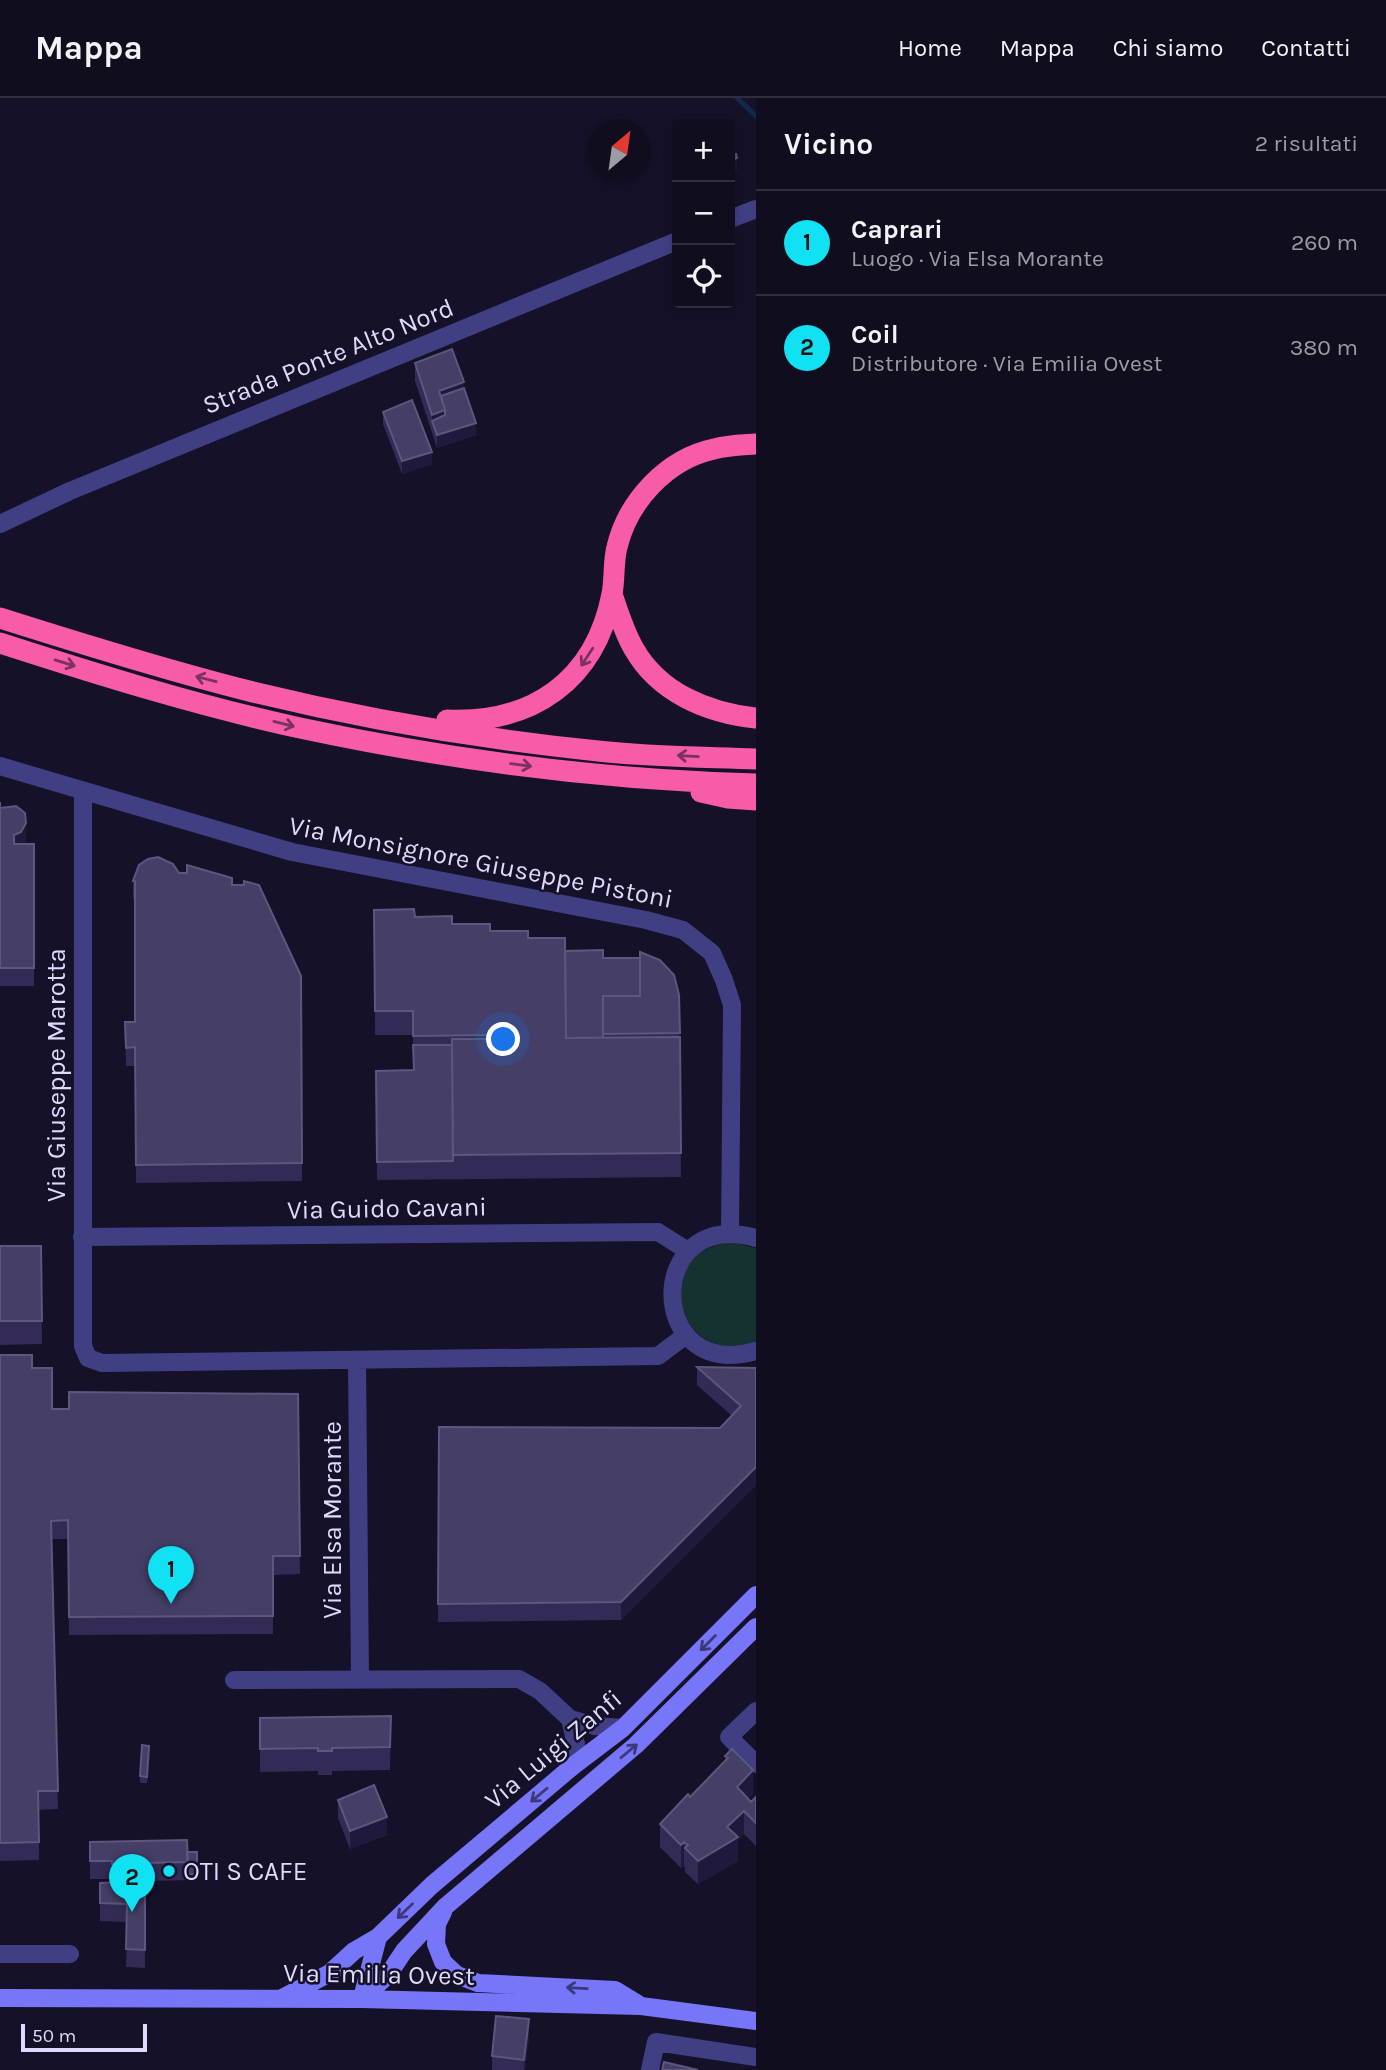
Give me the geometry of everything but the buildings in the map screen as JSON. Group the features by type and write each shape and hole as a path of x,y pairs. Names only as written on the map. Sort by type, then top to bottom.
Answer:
{"highway":[{"path":"368,717 481,720 517,713 564,684 588,657 603,624 612,594 617,546 630,512 644,493 661,475 710,449 756,444"},
{"path":"612,594 634,649 663,683 702,705 725,713 756,718"},
{"path":"0,618 196,677 368,717 476,736 600,752 756,760"},
{"path":"0,643 190,700 300,728 465,758 634,778 756,784"},
{"path":"634,778 728,798 756,800"}],"street":[{"path":"735,217 756,209"},
{"name":"Strada Ponte Alto Nord","path":"0,524 82,486 672,243"},
{"name":"Via Monsignore Giuseppe Pistoni","path":"0,766 292,852 646,920 683,930 712,953 732,1005 730,1234"},
{"name":"Via Giuseppe Marotta","path":"83,791 82,1237 83,1346 88,1358 103,1363 357,1361"},
{"name":"Via Guido Cavani","path":"82,1237 658,1232 688,1251"},
{"path":"756,1238 743,1234 709,1238 688,1251 677,1269 671,1299 676,1318 687,1335 704,1348 726,1356 740,1356 756,1351"},
{"path":"357,1361 658,1356 687,1335"},
{"name":"Via Elsa Morante","path":"357,1361 360,1679"},
{"name":"Via Luigi Zanfi","path":"280,1999 330,1973 354,1951 378,1937 432,1885 573,1766 623,1728 756,1595"},
{"name":"Via Luigi Zanfi","path":"362,1999 388,1975 404,1951 446,1906 636,1745 756,1627"},
{"path":"234,1681 519,1679 540,1690 570,1719 595,1726 623,1728"},
{"path":"756,1711 729,1737 756,1764"},
{"path":"570,1719 576,1744 573,1766"},
{"path":"446,1906 437,1924 436,1944 443,1962 457,1975 478,1983 615,1990 641,2006"},
{"path":"362,1999 378,1937"},
{"path":"0,1954 69,1954"},
{"name":"Via Emilia Ovest","path":"0,1998 362,1999 641,2006 756,2021"},
{"path":"650,2070 656,2042 756,2057"}],"green space":[{"path":"731,1242 756,1248 756,1342 733,1347 718,1345 699,1335 686,1318 681,1297 685,1274 692,1260 707,1249"}],"waterway":[{"path":"737,98 756,116"}],"place":[{"name":"Caprari","path":"171,1604"},
{"name":"OTI S CAFE","path":"169,1871"},
{"name":"Coil","path":"132,1912"}]}
